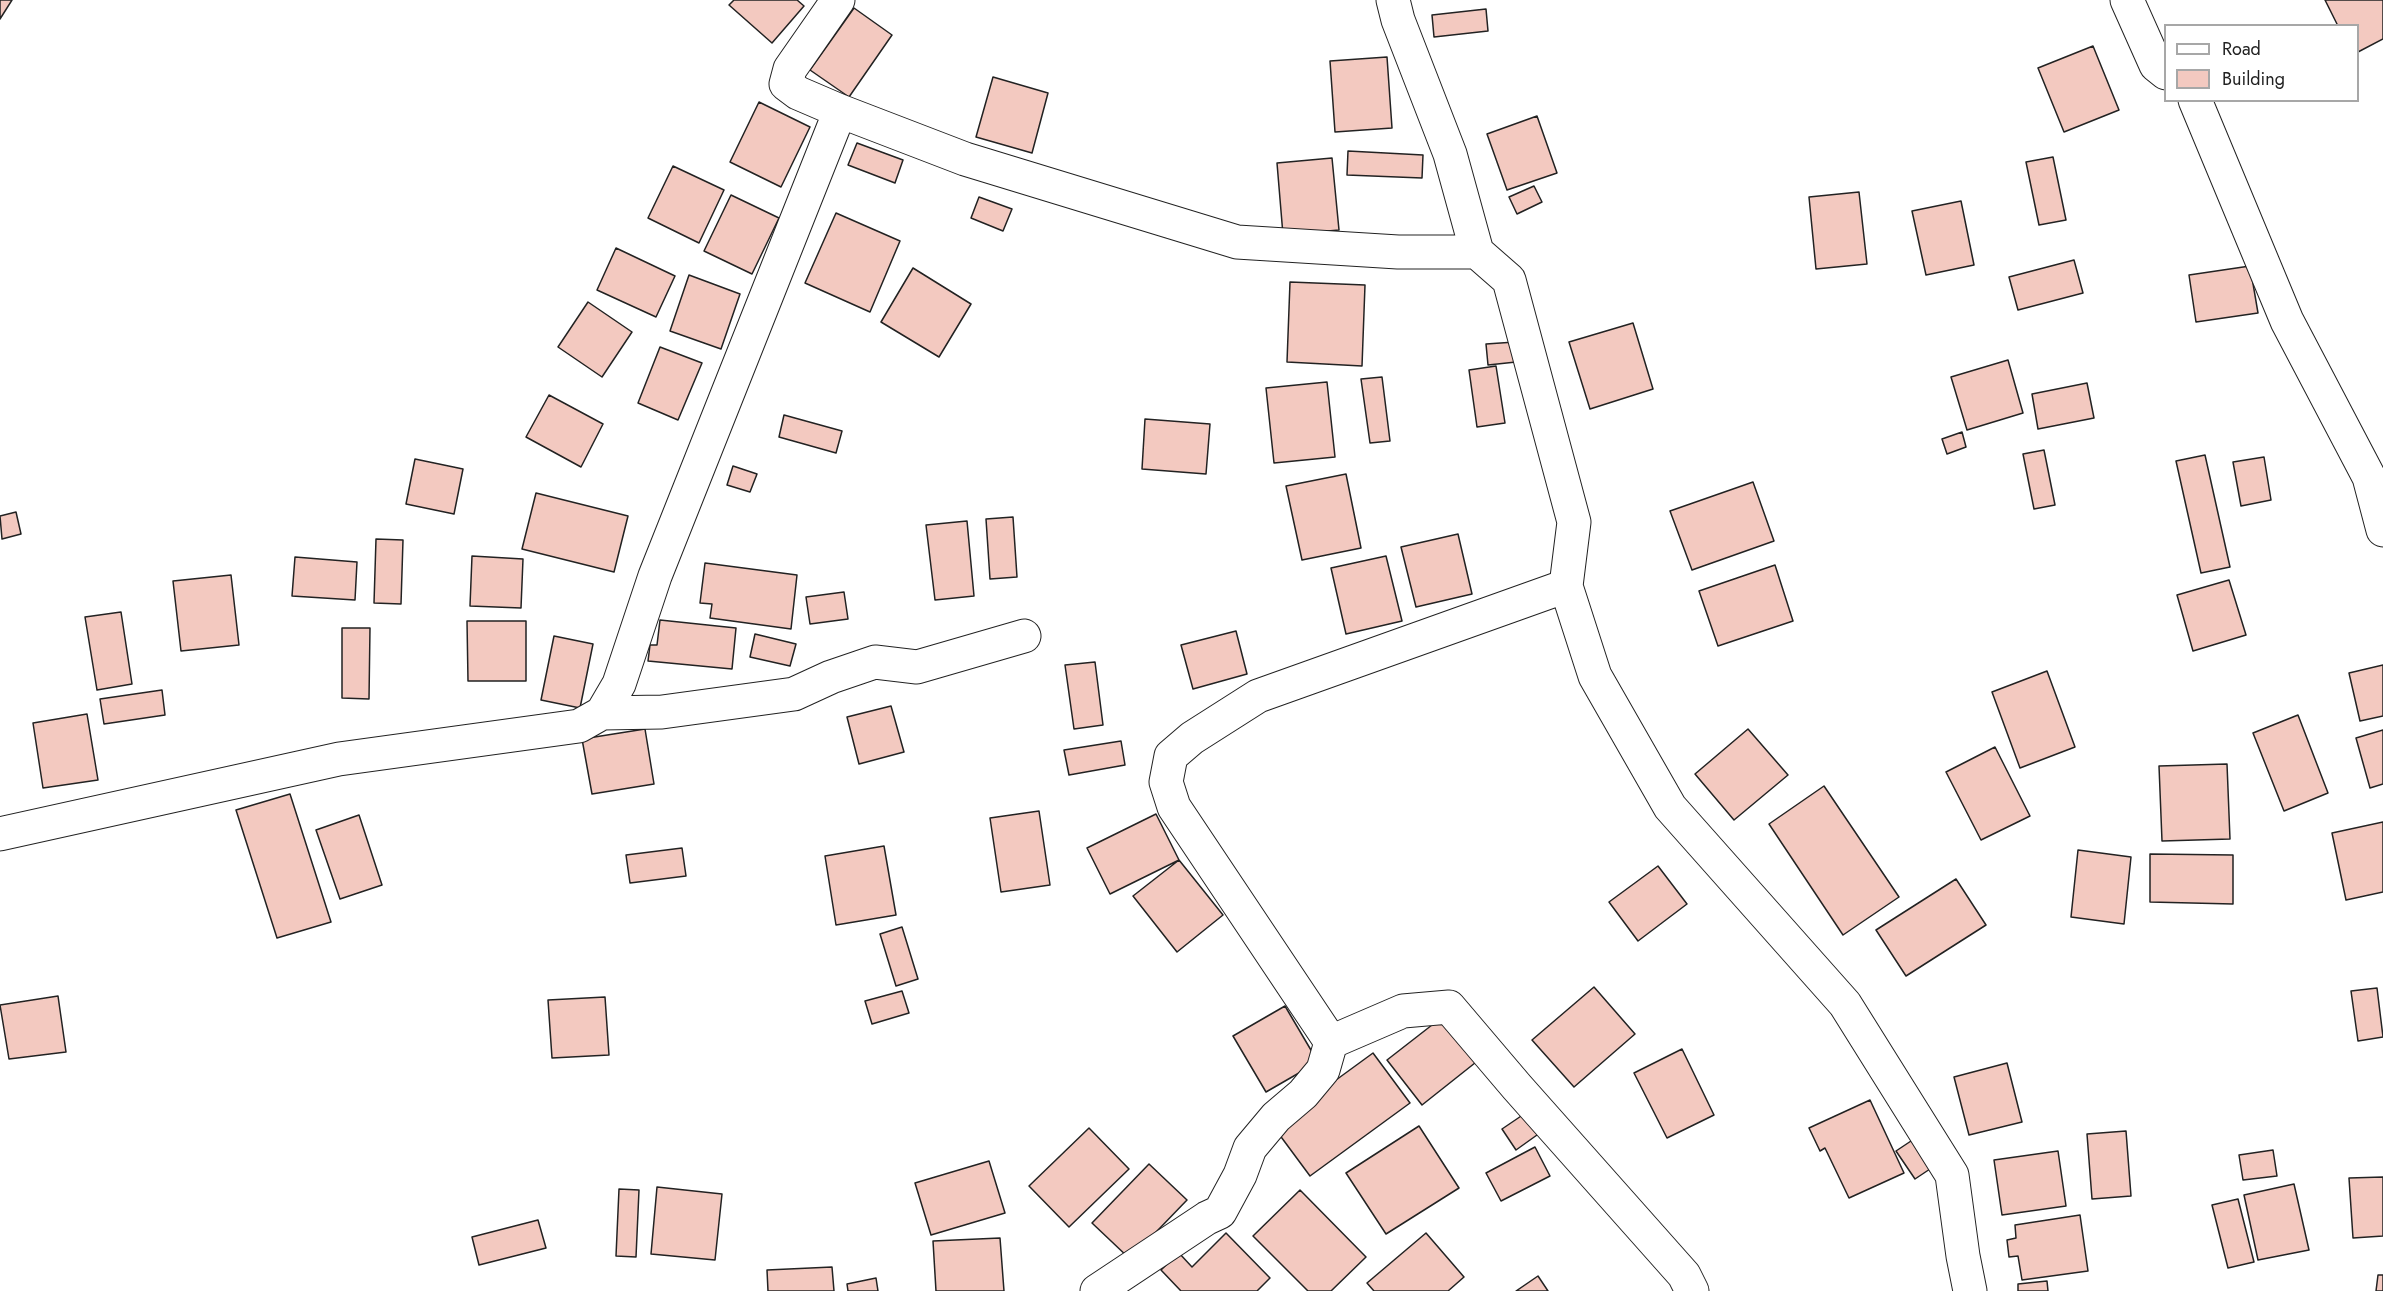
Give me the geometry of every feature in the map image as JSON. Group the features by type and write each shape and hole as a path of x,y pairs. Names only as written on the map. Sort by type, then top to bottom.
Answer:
{"street":[{"path":"838,0 790,69 786,84 798,93 840,111 964,159 1238,242 1398,252 1477,252"},
{"path":"1393,0 1398,20 1450,154 1477,252 1509,280 1574,522 1566,586 1595,676 1671,807 1845,1004 1952,1175 1970,1291"},
{"path":"2127,0 2156,65 2164,71"},
{"path":"2195,102 2287,321 2369,477 2383,530"},
{"path":"602,713 619,684 655,576 840,111"},
{"path":"1096,1291 1207,1218 1220,1212 1240,1175 1250,1148 1276,1117 1303,1094 1323,1070 1331,1042 1174,807 1166,782 1171,756 1192,738 1258,696 1566,586"},
{"path":"0,834 339,759 579,726 602,713 662,712 794,694 831,677 875,662 917,667 1024,636"},
{"path":"1331,1042 1403,1011 1449,1007 1684,1275 1692,1291"}],"building":[{"path":"0,0 12,0 0,19"},
{"path":"734,0 797,0 804,6 772,43 729,5"},
{"path":"2325,0 2383,0 2383,39 2359,51 2359,24 2337,24"},
{"path":"854,8 892,35 849,97 810,70"},
{"path":"1486,9 1488,31 1434,37 1432,15"},
{"path":"2093,46 2119,110 2064,132 2038,68"},
{"path":"1387,57 1392,128 1335,132 1330,61"},
{"path":"993,77 1048,93 1032,153 976,137"},
{"path":"759,102 810,127 781,187 730,162"},
{"path":"1537,116 1557,173 1507,190 1487,134"},
{"path":"857,143 903,160 895,183 848,165"},
{"path":"1348,151 1423,155 1422,178 1347,175"},
{"path":"2053,157 2066,220 2039,225 2026,162"},
{"path":"1332,158 1339,230 1283,235 1277,163"},
{"path":"673,166 724,190 699,243 648,218"},
{"path":"1534,186 1542,202 1517,214 1509,197"},
{"path":"1859,192 1867,264 1816,269 1809,197"},
{"path":"731,195 779,218 752,274 704,251"},
{"path":"979,197 1012,209 1003,231 971,218"},
{"path":"1961,201 1974,265 1926,275 1912,211"},
{"path":"836,213 900,241 870,312 805,283"},
{"path":"616,248 675,276 656,317 597,290"},
{"path":"2074,260 2083,293 2018,310 2009,277"},
{"path":"2250,266 2258,313 2196,322 2189,275"},
{"path":"913,268 971,304 939,357 881,322"},
{"path":"689,275 740,294 721,349 670,331"},
{"path":"1290,282 1365,285 1362,366 1287,362"},
{"path":"588,302 632,332 602,377 558,347"},
{"path":"1633,323 1653,389 1590,409 1569,342"},
{"path":"1515,342 1516,362 1488,365 1486,344"},
{"path":"660,347 702,363 678,420 638,403"},
{"path":"2008,360 2023,413 1967,430 1951,377"},
{"path":"1496,366 1505,423 1477,427 1469,370"},
{"path":"1382,377 1390,441 1370,443 1361,379"},
{"path":"1327,382 1335,457 1274,463 1266,388"},
{"path":"2087,383 2094,418 2038,429 2032,394"},
{"path":"549,395 603,424 581,467 526,437"},
{"path":"784,415 842,431 836,453 779,437"},
{"path":"1145,419 1210,424 1206,474 1142,469"},
{"path":"1962,432 1966,447 1947,454 1942,439"},
{"path":"2044,450 2055,505 2034,509 2023,454"},
{"path":"2205,455 2230,567 2201,573 2176,461"},
{"path":"2264,457 2271,500 2241,506 2233,462"},
{"path":"415,459 463,469 454,514 406,504"},
{"path":"733,466 757,474 750,492 727,485"},
{"path":"1346,474 1361,548 1302,560 1286,486"},
{"path":"1753,482 1774,541 1692,570 1670,511"},
{"path":"536,493 628,516 614,572 522,549"},
{"path":"16,512 21,534 2,539 0,516"},
{"path":"1013,517 1017,577 990,579 986,519"},
{"path":"967,521 974,596 935,600 926,525"},
{"path":"1458,534 1472,594 1416,607 1401,547"},
{"path":"376,539 403,540 401,604 374,603"},
{"path":"472,556 523,559 521,608 470,606"},
{"path":"1386,556 1402,621 1346,634 1331,568"},
{"path":"295,557 357,562 355,600 292,596"},
{"path":"705,563 797,575 791,629 710,618 712,604 700,603"},
{"path":"1775,565 1793,621 1718,646 1699,591"},
{"path":"231,575 239,645 181,651 173,581"},
{"path":"2229,580 2246,635 2193,651 2177,595"},
{"path":"844,592 848,619 810,624 806,597"},
{"path":"121,612 132,684 97,690 85,617"},
{"path":"660,620 736,628 732,669 648,661 650,645 657,645"},
{"path":"467,621 526,621 526,681 468,681"},
{"path":"342,628 370,628 369,699 342,698"},
{"path":"1236,631 1247,674 1193,689 1181,645"},
{"path":"755,634 796,644 790,666 750,657"},
{"path":"554,636 593,644 580,708 541,700"},
{"path":"1095,662 1103,725 1074,729 1065,665"},
{"path":"2383,665 2383,716 2360,721 2349,673"},
{"path":"2047,671 2075,747 2020,768 1992,692"},
{"path":"162,690 165,715 104,724 100,699"},
{"path":"891,706 904,752 859,764 847,717"},
{"path":"87,714 98,780 43,788 33,723"},
{"path":"2298,715 2328,793 2284,811 2253,733"},
{"path":"645,729 654,784 592,794 582,739"},
{"path":"1748,729 1788,775 1734,820 1695,774"},
{"path":"2383,730 2383,784 2370,788 2356,738"},
{"path":"1121,741 1125,765 1069,775 1064,750"},
{"path":"1995,747 2030,816 1981,840 1946,772"},
{"path":"2227,764 2230,839 2162,841 2159,766"},
{"path":"1824,786 1899,897 1843,935 1769,824"},
{"path":"290,794 331,922 277,938 236,810"},
{"path":"1039,811 1050,885 1001,892 990,818"},
{"path":"1156,814 1179,860 1110,894 1087,848"},
{"path":"359,815 382,885 340,899 316,830"},
{"path":"2383,822 2383,892 2346,900 2332,833"},
{"path":"884,846 896,915 836,925 825,856"},
{"path":"682,848 686,876 630,883 626,855"},
{"path":"2078,850 2131,857 2124,924 2071,917"},
{"path":"2150,854 2233,855 2233,904 2150,902"},
{"path":"1179,860 1223,915 1177,952 1133,896"},
{"path":"1658,866 1687,904 1638,941 1609,902"},
{"path":"1956,879 1986,925 1906,976 1876,930"},
{"path":"902,927 918,979 896,986 880,934"},
{"path":"1594,987 1635,1034 1574,1087 1532,1040"},
{"path":"2377,988 2383,1037 2358,1041 2351,991"},
{"path":"902,991 909,1013 872,1024 865,1001"},
{"path":"58,996 66,1052 9,1059 0,1005"},
{"path":"605,997 609,1055 552,1058 548,1000"},
{"path":"1285,1006 1318,1062 1266,1092 1233,1036"},
{"path":"1450,1011 1485,1055 1422,1105 1387,1060"},
{"path":"1682,1049 1714,1115 1667,1138 1634,1073"},
{"path":"1373,1053 1410,1103 1310,1176 1273,1126"},
{"path":"2007,1063 2022,1122 1969,1135 1954,1077"},
{"path":"1870,1100 1904,1173 1849,1198 1825,1148 1820,1151 1809,1128"},
{"path":"1530,1110 1544,1130 1516,1150 1502,1129"},
{"path":"1419,1126 1459,1188 1386,1234 1346,1173"},
{"path":"1089,1128 1129,1169 1069,1227 1029,1186"},
{"path":"2126,1131 2131,1196 2092,1199 2087,1134"},
{"path":"1917,1137 1936,1165 1915,1179 1896,1151"},
{"path":"1535,1147 1550,1176 1501,1201 1486,1173"},
{"path":"2273,1150 2277,1176 2243,1180 2239,1155"},
{"path":"2058,1151 2066,1206 2002,1215 1994,1160"},
{"path":"989,1161 1005,1213 931,1235 915,1183"},
{"path":"1149,1164 1187,1200 1130,1259 1092,1223"},
{"path":"2383,1177 2383,1236 2353,1238 2349,1178"},
{"path":"2294,1184 2309,1250 2258,1260 2244,1195"},
{"path":"657,1187 722,1194 715,1260 651,1254"},
{"path":"619,1189 639,1190 636,1257 616,1256"},
{"path":"1300,1190 1366,1257 1331,1291 1308,1291 1253,1236"},
{"path":"2238,1199 2254,1262 2228,1268 2212,1205"},
{"path":"2080,1215 2088,1271 2022,1280 2018,1256 2009,1257 2007,1240 2016,1238 2015,1225"},
{"path":"538,1220 546,1248 479,1265 472,1237"},
{"path":"1226,1233 1270,1278 1257,1291 1181,1291 1161,1270 1179,1253 1192,1267"},
{"path":"1426,1233 1464,1277 1448,1291 1374,1291 1367,1283"},
{"path":"1000,1238 1004,1291 936,1291 933,1241"},
{"path":"832,1267 834,1291 768,1291 767,1270"},
{"path":"2378,1275 2383,1275 2383,1291 2376,1291"},
{"path":"1538,1276 1548,1291 1516,1291"},
{"path":"876,1278 878,1291 848,1291 847,1284"},
{"path":"2047,1281 2048,1291 2018,1291 2018,1284"}]}
